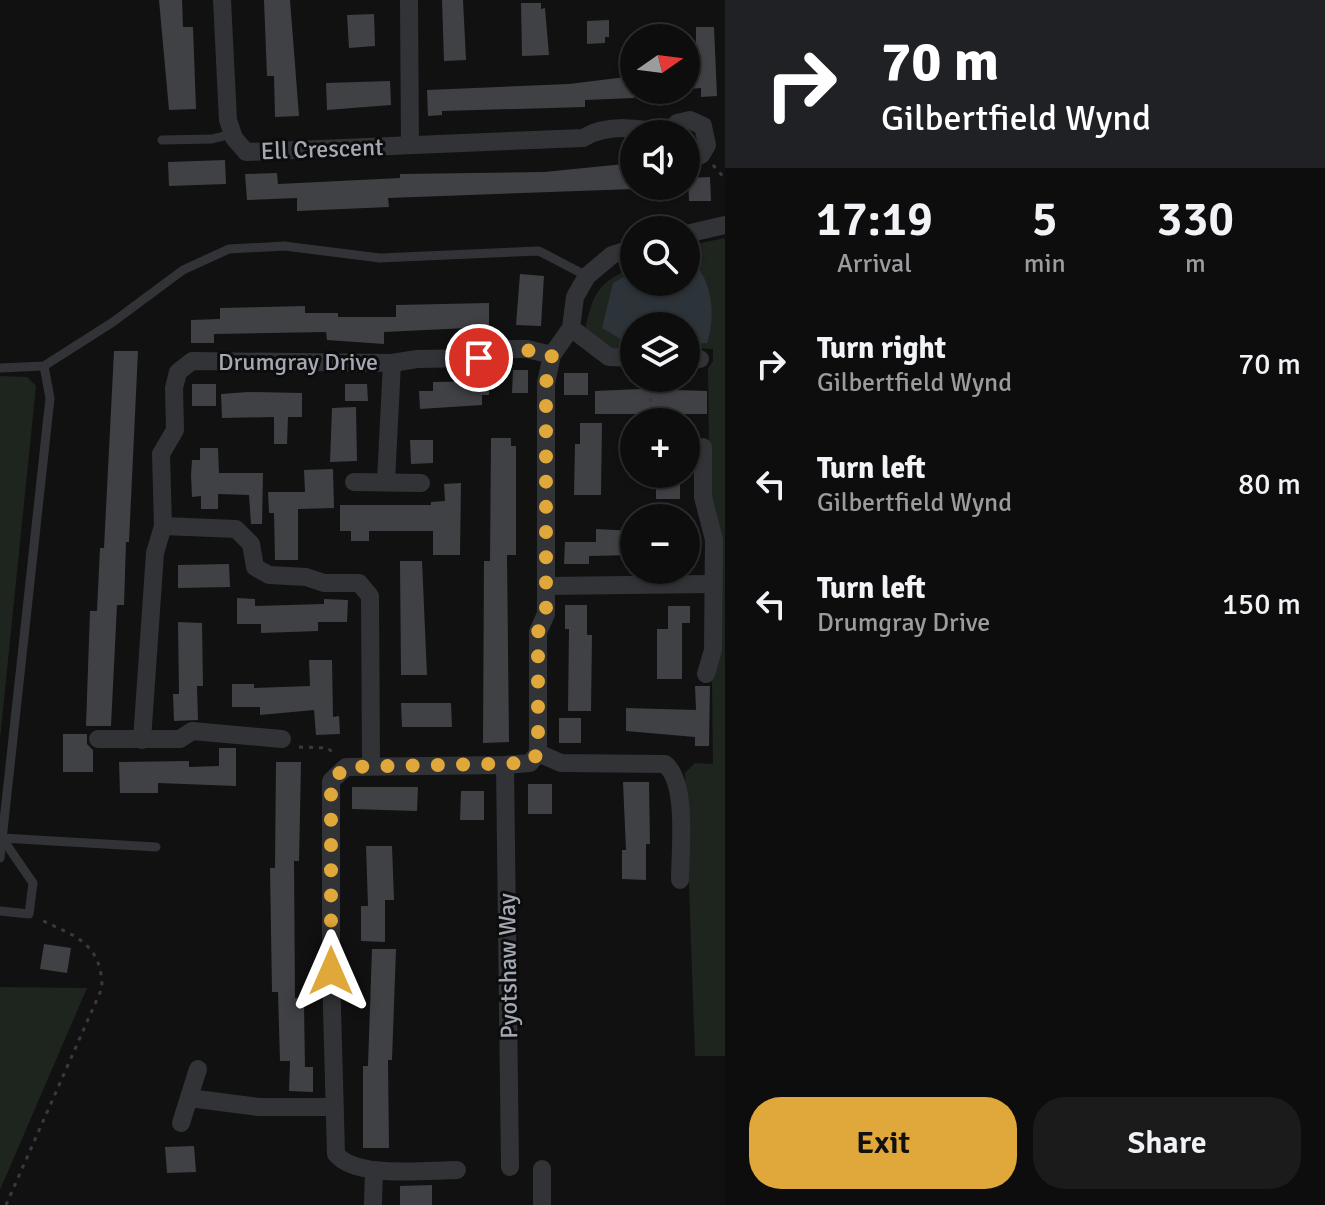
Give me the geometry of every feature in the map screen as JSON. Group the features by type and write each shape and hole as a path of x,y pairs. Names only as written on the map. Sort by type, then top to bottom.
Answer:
{"street":[{"name":"Ell Crescent","path":"222,0 228,120 232,134 246,152 410,145 409,0"},
{"path":"700,125 707,145 700,155"},
{"path":"410,145 583,138 596,130 620,129"},
{"path":"700,231 725,225"},
{"path":"457,1170 374,1170 342,1161 336,1154 331,781 341,769 530,763 538,753 538,632 546,614 546,383 552,355 571,328 575,297 587,276 612,255 620,252"},
{"path":"571,328 609,357 620,357"},
{"name":"Drumgray Drive","path":"142,740 155,553 163,526 161,454 175,430 174,388 178,372 192,361 392,363 417,359 479,358 505,349 527,349 552,355"},
{"path":"386,481 392,363"},
{"path":"703,447 703,497 714,540 711,584 713,650 706,674"},
{"path":"354,482 421,483"},
{"path":"163,526 236,529 251,544 255,567 269,575 306,577 324,583 359,583 364,587 370,596 371,766"},
{"path":"546,586 711,584"},
{"path":"98,739 180,739 192,731 282,739"},
{"path":"538,753 561,763 665,764 674,771 679,791 680,880"},
{"name":"Pyotshaw Way","path":"505,765 510,1167"},
{"path":"181,1123 198,1069"},
{"path":"189,1098 259,1107 333,1107"},
{"path":"542,1169 542,1205"},
{"path":"373,1205 374,1170"}],"lane":[{"path":"162,140 212,139 232,134"},
{"path":"0,368 44,366 113,322 183,270 229,249 284,246 380,258 539,251 587,276"},
{"path":"0,858 50,398 44,366"},
{"path":"2,838 156,847"},
{"path":"0,911 29,914 33,883 2,838"}],"path":[{"path":"6,1205 102,988 102,968 86,941 29,914"}],"shaded area":[{"path":"725,238 725,1056 695,1056 685,773 695,763 713,764 708,368 713,361 713,349 700,349 700,312 620,312 620,349 608,349 585,329 599,290 620,274 620,296 700,296 700,243"},
{"path":"700,270 707,284 712,308 707,343 700,343 700,312 620,312 620,339 602,328 613,283 620,279 620,296 700,296"},
{"path":"0,376 27,377 36,386 0,739"},
{"path":"0,987 87,988 0,1190"}],"building":[{"path":"159,0 182,0 183,27 193,27 196,109 169,110"},
{"path":"264,0 290,0 299,116 275,117 274,76 267,76"},
{"path":"442,0 463,0 466,60 444,61"},
{"path":"521,3 541,3 541,9 545,8 549,55 522,56"},
{"path":"374,14 375,46 349,48 347,15"},
{"path":"609,20 609,37 605,37 605,43 587,44 587,21"},
{"path":"700,27 714,27 717,96 701,97"},
{"path":"620,78 620,99 585,100 585,107 442,111 442,115 428,116 427,90 569,84"},
{"path":"390,81 391,105 327,110 326,83"},
{"path":"225,160 226,184 169,186 168,162"},
{"path":"620,164 620,190 388,198 389,207 297,211 297,198 247,200 245,174 277,173 278,184 400,178 400,174 544,172"},
{"path":"700,177 710,177 711,201 689,201 700,200"},
{"path":"520,274 544,276 541,326 516,325"},
{"path":"489,303 489,327 384,332 384,344 327,340 326,332 214,334 214,343 191,343 191,320 220,319 220,308 305,306 305,313 338,313 338,317 396,317 396,305"},
{"path":"114,351 138,351 129,542 126,542 124,605 117,605 111,726 86,726 90,611 97,611 100,548 104,548"},
{"path":"513,370 528,370 528,393 512,393"},
{"path":"564,373 588,373 588,395 564,395"},
{"path":"489,381 489,395 482,395 482,405 420,409 419,391 433,391 433,382"},
{"path":"192,384 216,384 216,406 192,406"},
{"path":"345,384 367,384 368,401 345,401"},
{"path":"595,391 707,391 707,414 700,414 700,408 620,408 620,414 595,414"},
{"path":"302,393 302,417 288,417 287,444 274,444 274,417 222,418 221,394"},
{"path":"356,407 357,461 330,462 332,408"},
{"path":"580,423 602,423 601,495 574,495 575,444 580,444"},
{"path":"491,438 511,438 511,446 516,446 516,555 507,555 509,742 483,743 484,561 490,561"},
{"path":"410,440 433,440 433,463 411,464"},
{"path":"200,448 218,448 219,473 263,473 262,524 251,524 249,495 218,494 218,509 201,509 201,496 192,497 191,475 192,460 200,460"},
{"path":"333,469 334,508 298,509 298,560 275,560 274,513 269,513 268,492 305,492 304,470"},
{"path":"461,483 460,555 433,555 433,531 369,531 369,541 351,541 351,531 340,531 340,505 431,505 431,502 445,501 444,484"},
{"path":"656,488 680,488 680,499 656,499"},
{"path":"596,529 620,530 620,555 589,556 589,564 564,564 565,542 596,542"},
{"path":"400,561 422,561 427,675 401,675"},
{"path":"229,564 230,587 178,588 178,565"},
{"path":"237,598 255,599 255,606 324,604 324,599 348,600 347,622 318,622 318,631 261,633 261,624 237,624"},
{"path":"565,605 587,605 587,635 592,635 591,711 568,711 569,629 565,629"},
{"path":"668,606 690,606 690,623 682,623 682,679 657,679 657,629 668,629"},
{"path":"178,622 202,623 203,686 197,686 198,720 174,721 173,694 179,694"},
{"path":"309,660 332,660 333,717 339,716 340,734 316,735 314,710 260,715 260,707 232,707 232,684 254,684 254,688 310,686"},
{"path":"695,686 710,686 709,746 695,746 695,737 626,731 626,708 696,710"},
{"path":"401,703 451,703 452,727 402,727"},
{"path":"559,718 581,718 581,743 559,743"},
{"path":"63,734 87,734 87,744 93,750 93,772 63,772"},
{"path":"219,748 236,748 236,786 158,783 158,793 120,793 119,762 189,761 189,767 219,766"},
{"path":"276,762 301,762 299,861 294,861 295,998 299,998 299,1005 304,1005 305,1067 313,1067 313,1092 289,1091 290,1061 280,1061 278,992 272,992 270,868 275,868"},
{"path":"623,782 649,782 650,844 646,844 646,880 622,879 622,850 626,850"},
{"path":"528,784 552,784 552,814 528,814"},
{"path":"352,787 418,787 417,811 352,809"},
{"path":"461,791 484,791 484,820 460,820"},
{"path":"366,846 392,846 394,900 385,900 385,942 361,941 361,906 368,906"},
{"path":"44,944 71,948 67,973 40,969"},
{"path":"372,949 396,949 392,1060 388,1060 389,1148 363,1148 363,1066 368,1066"},
{"path":"194,1146 196,1172 167,1173 165,1147"},
{"path":"432,1185 432,1205 400,1205 400,1186"}],"route":[{"path":"331,971 331,781 335,774 346,767 530,763 538,753 538,632 546,614 546,383 552,355 527,349 505,349 479,358"}]}
